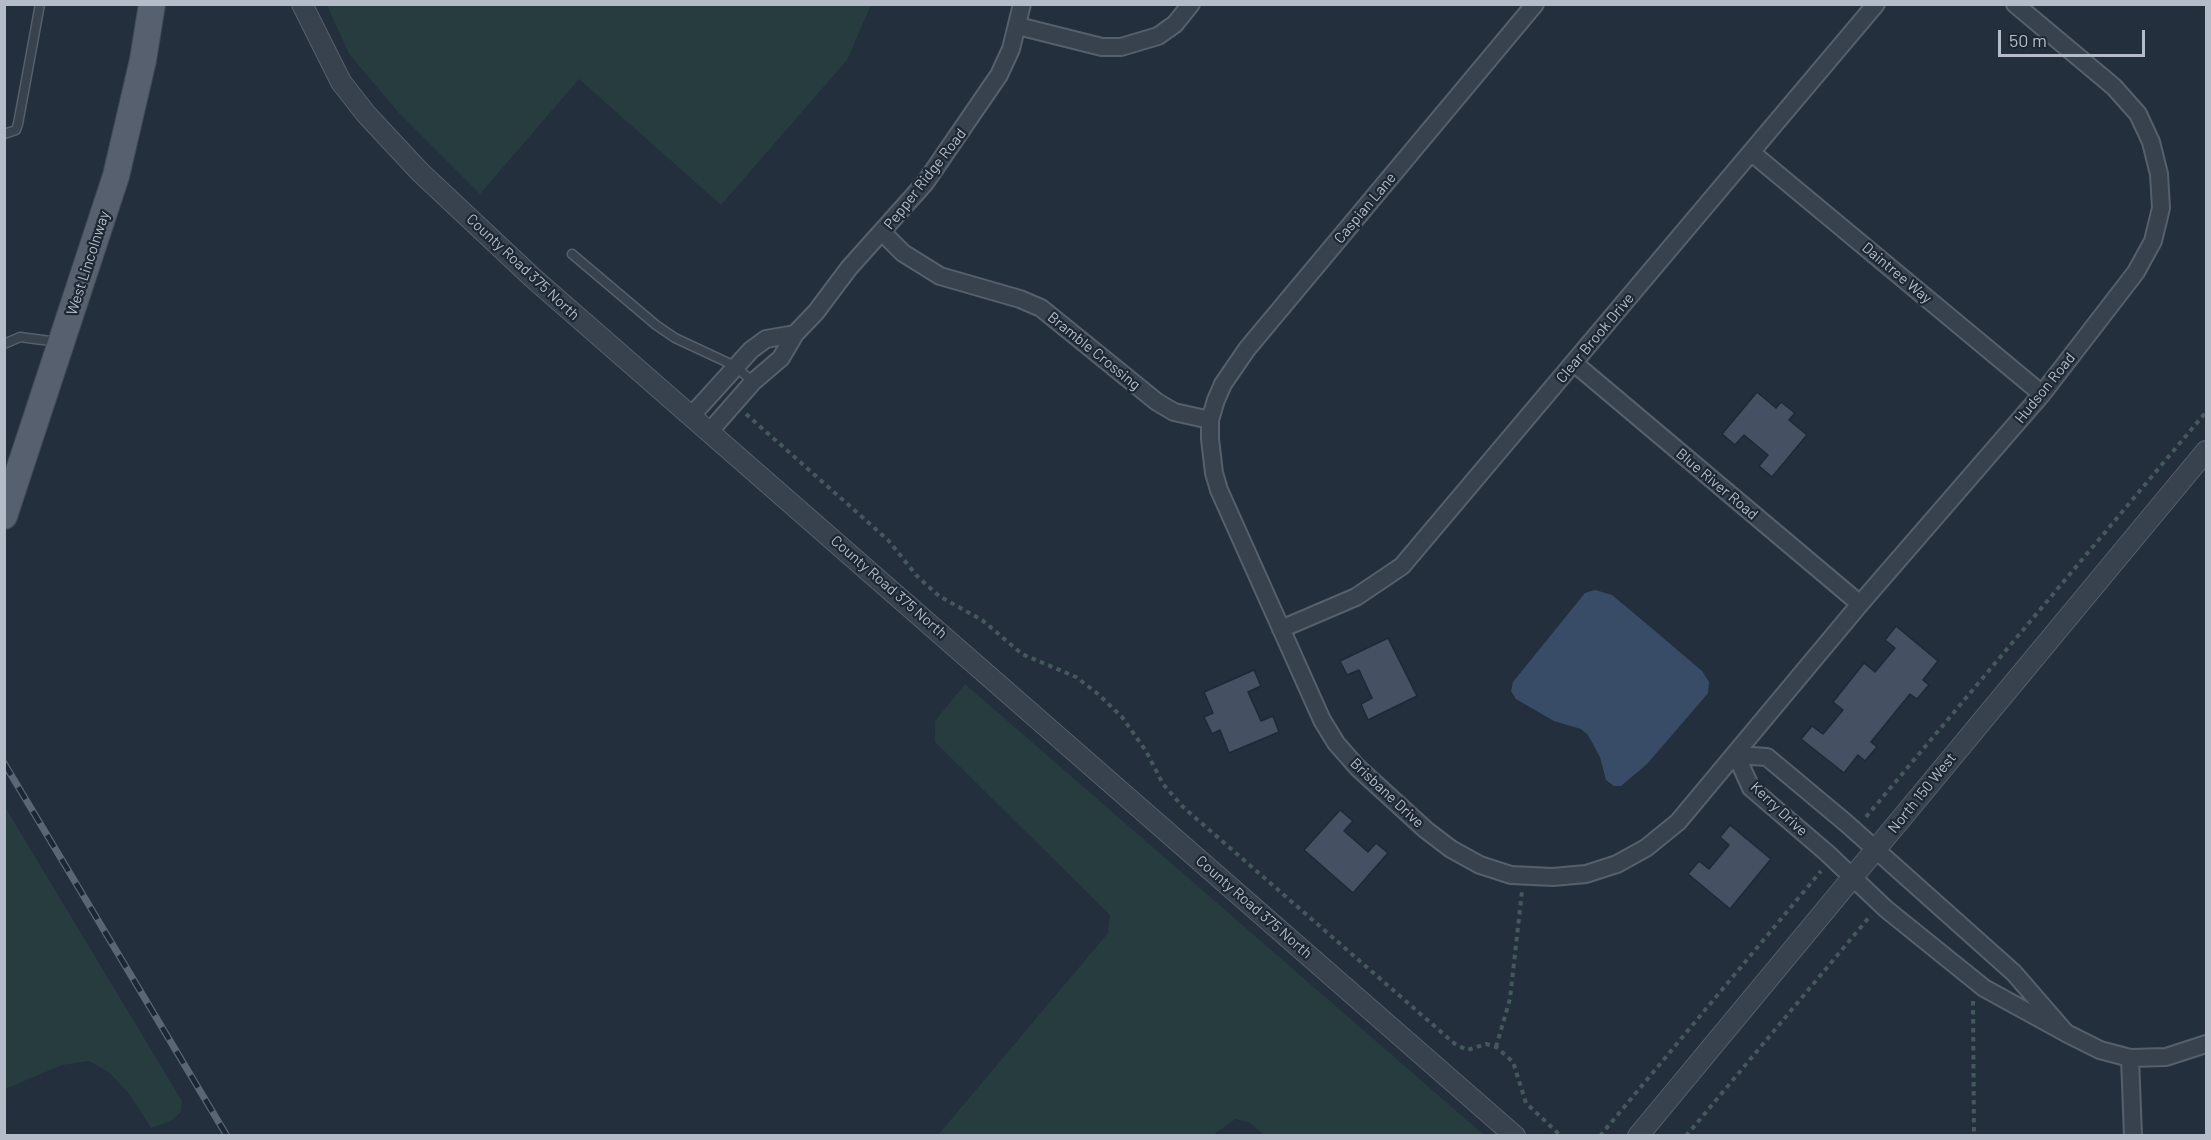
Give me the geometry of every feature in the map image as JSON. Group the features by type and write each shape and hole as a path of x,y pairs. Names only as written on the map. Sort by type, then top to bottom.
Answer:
{"main road":[{"name":"West Lincolnway","path":"4,516 116,176 152,4"}],"street":[{"name":"County Road 375 North","path":"302,4 341,82 392,143 532,278 692,415 1515,1136"},
{"name":"Pepper Ridge Road","path":"710,431 753,382 781,358 795,334 816,312 849,268 883,233 925,183 987,97 1011,49 1022,4"},
{"path":"1018,26 1102,47 1121,47 1158,36 1175,24 1191,4"},
{"name":"Caspian Lane","path":"1210,420 1223,384 1247,349 1534,4"},
{"name":"Clear Brook Drive","path":"1281,629 1356,597 1402,566 1876,4"},
{"name":"Hudson Road","path":"1736,755 1860,604 2042,394 2136,272 2153,241 2161,208 2159,174 2151,142 2138,114 2114,87 2015,4"},
{"name":"Daintree Way","path":"1752,153 2042,394"},
{"name":"Bramble Crossing","path":"883,233 903,253 940,276 1020,299 1041,308 1157,402 1174,412 1210,420"},
{"path":"692,415 735,366 766,339 795,334"},
{"name":"Blue River Road","path":"1574,363 1860,604"},
{"name":"Brisbane Drive","path":"1210,420 1211,456 1219,490 1322,720 1336,743 1357,767 1426,830 1452,849 1480,865 1524,876 1553,878 1586,874 1617,864 1646,849 1678,822 1736,755"},
{"name":"North 150 West","path":"1638,1136 2206,451"},
{"name":"Kerry Drive","path":"2066,1033 2014,973 1855,831 1767,757 1736,755 1751,788 1832,857 1848,884 1886,909 1984,988 2066,1033 2100,1050 2130,1058 2166,1057 2206,1044"},
{"path":"2130,1058 2133,1136"}],"lane":[{"path":"4,134 16,130 18,124 40,4"},
{"path":"572,254 656,326 675,338 735,366 753,382"},
{"path":"4,344 20,337 61,343"}],"path":[{"path":"734,404 888,540 917,576 939,596 982,620 1022,654 1076,677 1098,694 1122,717 1146,751 1163,784 1183,807 1455,1044 1467,1050 1486,1044 1496,1047 1513,1062 1526,1102 1561,1136"},
{"path":"1855,831 2206,412"},
{"path":"1600,1136 1832,857"},
{"path":"1686,1136 1874,914 1848,884 1821,872"},
{"path":"1496,1047 1510,999 1524,876"},
{"path":"1973,996 1974,1136"}],"green space":[{"path":"327,5 871,5 847,60 721,205 579,79 480,194 399,113 349,54"},
{"path":"965,684 1484,1135 1264,1135 1249,1122 1235,1119 1213,1135 938,1135 1108,933 1110,915 935,742 935,721"},
{"path":"5,807 182,1101 181,1112 171,1121 151,1128 130,1095 110,1073 89,1061 62,1065 5,1089"}],"water":[{"path":"1595,590 1612,595 1702,671 1709,682 1708,693 1647,764 1621,786 1614,786 1606,780 1600,757 1588,735 1581,729 1554,721 1516,699 1511,691 1513,682 1585,593"}],"building":[{"path":"1757,392 1776,408 1781,402 1795,413 1789,420 1807,435 1772,477 1759,466 1768,455 1744,435 1735,445 1722,434"},
{"path":"1896,626 1938,661 1923,680 1929,685 1917,699 1910,694 1871,742 1877,747 1865,761 1858,755 1844,773 1801,739 1812,726 1823,734 1843,710 1833,702 1864,663 1875,672 1895,648 1885,640"},
{"path":"1388,638 1417,696 1368,720 1361,704 1372,698 1359,670 1347,675 1340,661"},
{"path":"1254,670 1261,686 1248,692 1261,721 1273,716 1279,732 1229,753 1220,730 1212,734 1204,717 1213,713 1204,692"},
{"path":"1340,810 1353,821 1344,831 1368,852 1376,843 1388,853 1353,893 1304,850"},
{"path":"1730,825 1771,859 1730,909 1688,874 1699,861 1709,869 1729,845 1720,837"}],"railway":[{"path":"4,763 227,1136"}]}
